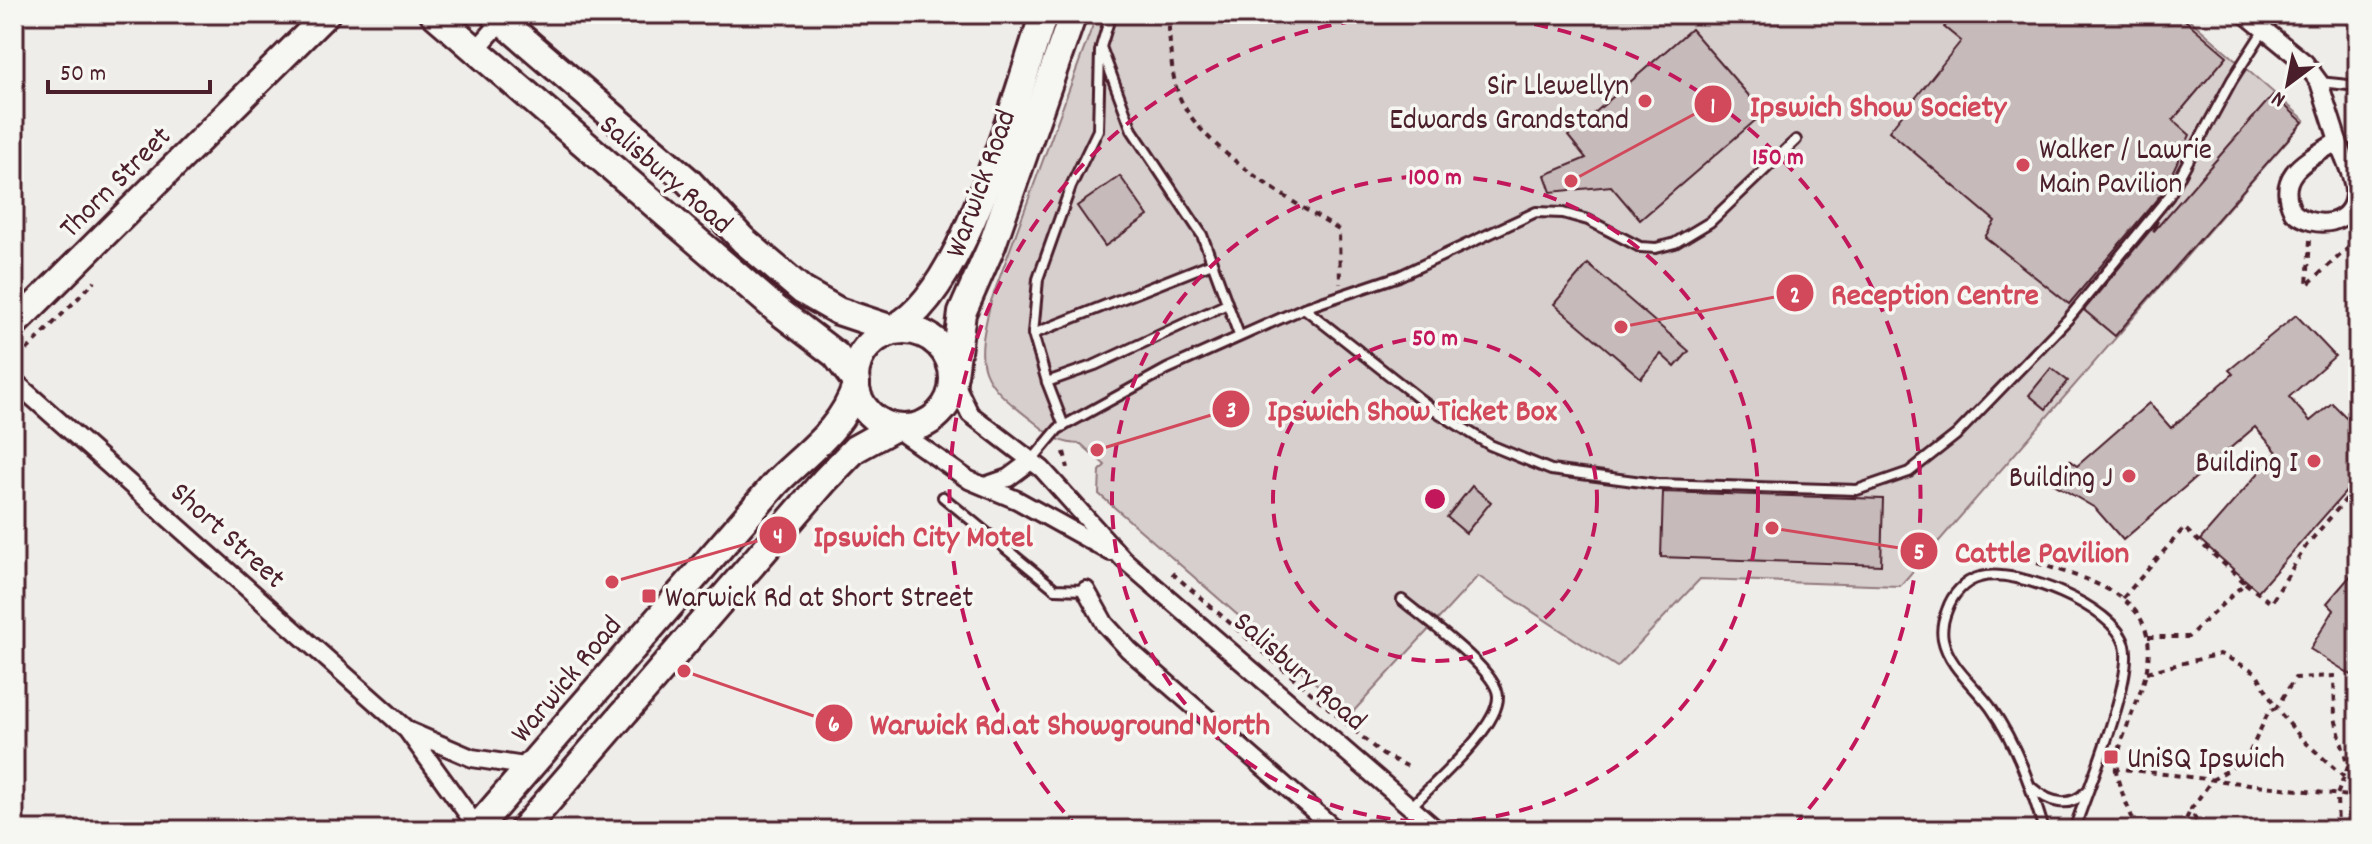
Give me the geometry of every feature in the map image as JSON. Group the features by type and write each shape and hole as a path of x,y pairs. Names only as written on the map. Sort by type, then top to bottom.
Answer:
{"main road":[{"name":"Thorn Street","path":"14,325 327,14"},
{"name":"Salisbury Road","path":"434,14 776,309 836,355 856,384"},
{"name":"Warwick Road","path":"894,328 926,305 955,258 975,211 1044,14"},
{"name":"Warwick Road","path":"954,378 962,313 992,245 1073,14"},
{"name":"Salisbury Road","path":"501,16 688,181 743,240 803,291 838,311 894,328"},
{"path":"523,830 855,449 894,428 916,427 933,418 946,402 954,378 948,356 936,341 913,328 894,328 864,352 856,384 867,411 894,428"},
{"name":"Warwick Road","path":"476,829 776,483 832,431 846,410 856,384"}],"street":[{"path":"2245,14 2305,63 2319,82 2351,177 2353,198 2343,216 2324,225 2313,224 2293,212 2286,189 2288,178 2295,168 2338,141"},
{"path":"476,50 501,16"},
{"name":"Salisbury Road","path":"954,378 974,418 1032,460 1123,559 1437,830"},
{"name":"Short Street","path":"14,381 407,730 476,829"},
{"name":"Salisbury Road","path":"894,428 964,478 985,486 1123,559"},
{"path":"985,486 1008,478 1032,460"},
{"path":"1086,590 1105,624 1129,650 1336,830"},
{"name":"Short Street","path":"407,730 472,758 531,767"}],"lane":[{"path":"1064,426 1033,334 1038,279 1071,186 1098,130 1101,47 1111,14"},
{"path":"1304,308 1431,408 1490,445 1551,470 1657,484 1857,490 1909,472 1956,435 2068,319 2169,196 2232,80 2264,30"},
{"path":"1101,47 1132,130 1202,235 1239,335"},
{"path":"2319,82 2358,88"},
{"path":"1032,460 1064,426 1144,381 1239,335 1340,294 1399,276 1536,212 1563,213 1588,220 1640,247 1675,243 1710,222 1796,140"},
{"path":"1033,334 1212,263"},
{"path":"1047,382 1095,365 1227,304"},
{"path":"943,497 1055,589 1086,590"},
{"path":"2044,830 2013,744 1992,709 1951,658 1943,640 1942,623 1949,602 1961,587 1978,577 2008,577 2086,602 2117,628 2125,644 2126,664 2074,830"},
{"path":"1402,600 1489,675 1498,695 1493,715 1481,733 1411,808"},
{"path":"2031,787 2048,799 2063,803 2072,802 2088,789"}],"path":[{"path":"1168,14 1178,94 1210,140 1281,195 1339,230 1340,294"},
{"path":"2358,88 2358,120"},
{"path":"2313,224 2307,285 2358,239"},
{"path":"18,359 95,281"},
{"path":"1064,452 1067,466 1076,478"},
{"path":"2123,598 2184,528 2271,603 2306,546 2358,485"},
{"path":"1163,566 1383,755 1407,766"},
{"path":"2147,637 2188,637 2245,583"},
{"path":"2146,673 2220,654 2256,672 2276,708 2303,740 2344,777"},
{"path":"2181,830 2191,809 2212,780 2247,758 2269,711 2276,708 2295,678 2334,676 2335,718 2348,767 2337,795 2338,830"},
{"path":"2095,766 2358,797"},
{"path":"2115,768 2137,830"},
{"path":"2191,809 2200,830"}],"shaded area":[{"path":"1097,14 2183,14 2305,120 1900,586 1700,579 1617,667 1478,576 1351,714 1099,494 1100,471 1105,465 1081,444 1055,438 1015,407 991,383 985,371 983,343 991,301"}],"building":[{"path":"1955,14 2178,14 2227,56 2173,120 2190,135 2163,192 2069,304 1985,237 1995,221 1889,131 1961,41 1944,27"},
{"path":"1691,29 1764,113 1640,220 1611,186 1551,192 1545,175 1586,158 1568,136"},
{"path":"2273,95 2303,122 2115,336 2084,310 2158,221 2153,232"},
{"path":"1120,176 1148,216 1105,246 1077,206"},
{"path":"1588,264 1689,351 1675,367 1661,354 1641,378 1554,304"},
{"name":"Building I","path":"2296,315 2335,356 2289,397 2310,421 2332,403 2358,429 2358,478 2258,591 2200,540 2277,452 2255,427 2123,540 2095,508 2054,484 2070,461 2077,466 2149,403 2171,428 2233,374 2229,370"},
{"path":"2051,368 2068,381 2046,409 2029,395"},
{"path":"1472,486 1491,502 1466,533 1447,517"},
{"path":"1663,492 1883,499 1881,565 1661,557"},
{"path":"2358,567 2358,679 2310,649 2334,610 2327,603"}],"place":[{"name":"Sir Llewellyn Edwards Grandstand","path":"1645,101"},
{"name":"Walker / Lawrie Main Pavilion","path":"2023,165"},
{"name":"Ipswich Show Society","path":"1571,181"},
{"name":"Reception Centre","path":"1621,327"},
{"name":"Ipswich Show Ticket Box","path":"1097,450"},
{"name":"Building I","path":"2314,461"},
{"name":"Building J","path":"2129,476"},
{"name":"Cattle Pavilion","path":"1772,528"},
{"name":"Ipswich City Motel","path":"612,582"},
{"name":"Warwick Rd at Short Street","path":"649,596"},
{"name":"Warwick Rd at Showground North","path":"684,671"},
{"name":"UniSQ Ipswich","path":"2111,757"}]}
